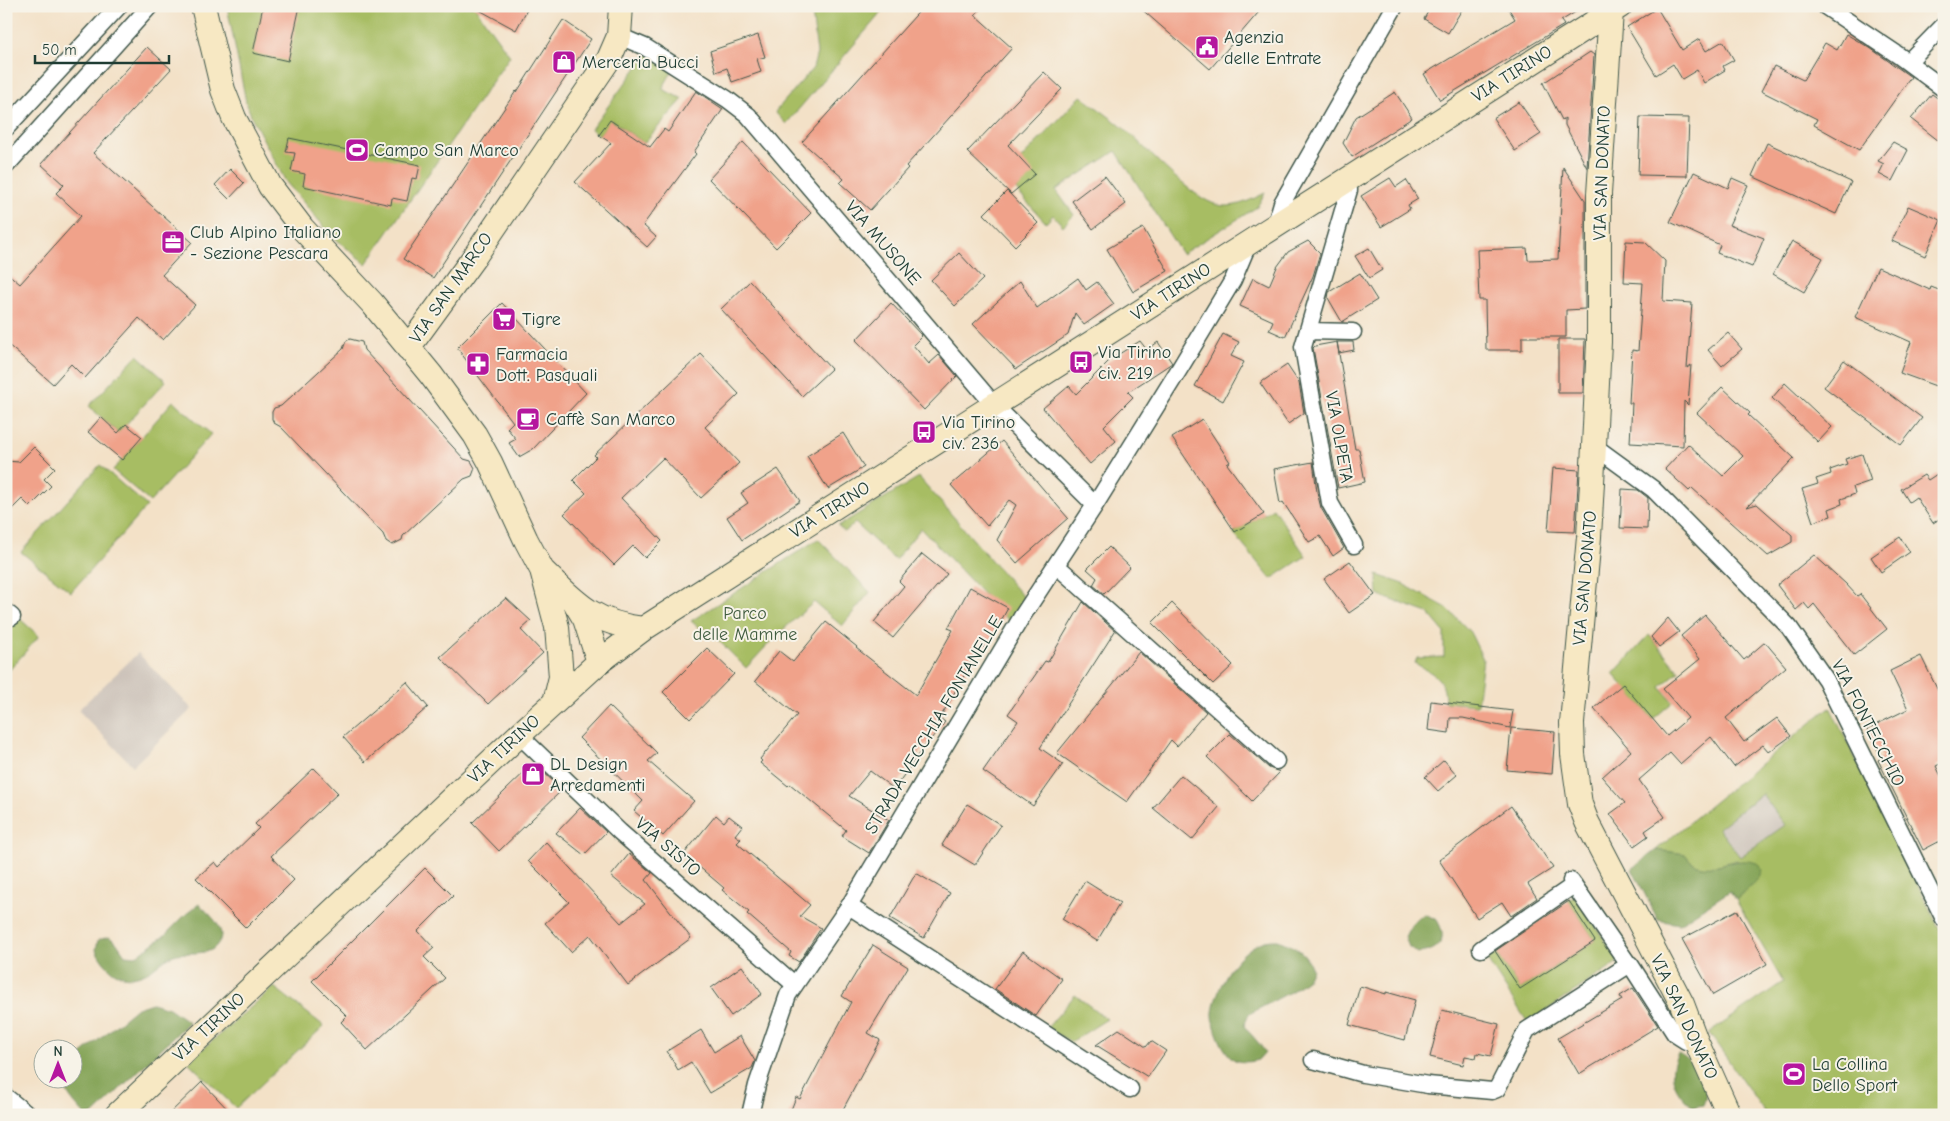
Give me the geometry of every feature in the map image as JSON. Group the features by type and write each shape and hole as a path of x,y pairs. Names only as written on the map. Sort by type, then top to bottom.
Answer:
{"street":[{"path":"6,128 119,6"},
{"path":"6,166 150,6"},
{"path":"203,6 223,90 234,118 270,186 302,228 372,303 408,348"},
{"path":"619,36 621,6"},
{"path":"1274,226 1282,203 1395,6"},
{"path":"1825,6 1908,62 1944,89"},
{"name":"VIA TIRINO","path":"117,1115 519,735 600,662 643,629 995,406 1050,368 1615,8"},
{"name":"VIA SAN DONATO","path":"1615,8 1599,194 1599,342 1589,536 1572,723 1573,754 1580,804 1587,822 1682,1004 1696,1042 1730,1115"},
{"path":"1908,62 1944,25"},
{"name":"VIA SAN MARCO","path":"555,702 560,677 556,627 542,570 475,435 408,348 475,256 602,70 619,36"},
{"name":"VIA MUSONE","path":"619,36 645,47 727,99 748,115 995,406 1096,505"},
{"name":"VIA OLPETA","path":"1345,181 1349,190 1303,347 1330,503 1354,545"},
{"name":"STRADA VECCHIA FONTANELLE","path":"750,1115 757,1085 788,995 849,906 1021,618 1096,505 1233,280 1249,242"},
{"path":"1308,331 1353,332"},
{"name":"VIA FONTECCHIO","path":"1594,446 1653,489 1788,627 1826,680 1944,919"},
{"path":"1056,565 1276,761"},
{"name":"VIA SAN MARCO","path":"542,570 575,602 590,613 606,622 624,627 643,629"},
{"name":"VIA SAN MARCO","path":"575,602 585,619 600,662"},
{"name":"VIA SAN MARCO","path":"556,627 570,644 600,662"},
{"name":"VIA SISTO","path":"519,735 620,832 795,985"},
{"path":"1481,949 1573,883 1630,964 1675,1034 1686,1040 1696,1042"},
{"path":"849,906 1130,1089"},
{"path":"1313,1060 1363,1074 1428,1085 1492,1091 1496,1089 1527,1030 1629,965"},
{"path":"6,1097 28,1115"}],"shaded area":[{"path":"138,653 192,709 133,766 78,710"},
{"path":"1762,793 1785,826 1740,857 1718,828"}],"green space":[{"name":"Campo San Marco","path":"227,6 474,6 510,56 366,264 332,236 286,182 252,118 246,102"},
{"path":"816,6 887,6 786,124 775,112 813,68 817,53 812,12"},
{"path":"647,54 673,70 662,89 683,99 644,143 611,120 599,135 591,129"},
{"path":"1081,96 1124,128 1196,194 1218,205 1230,206 1265,193 1257,207 1182,254 1116,151 1056,190 1074,215 1063,226 1053,215 1046,223 1016,190 1021,159"},
{"path":"137,355 166,381 118,433 89,406"},
{"path":"173,401 211,434 150,502 113,470"},
{"path":"100,465 147,506 71,592 21,552"},
{"path":"919,477 1024,598 1010,622 921,528 895,560 855,523 845,532 838,526"},
{"path":"1273,508 1306,556 1271,579 1233,533"},
{"name":"Parco delle Mamme","path":"818,539 870,592 842,626 814,602 776,636 746,668 706,628 703,631 691,621"},
{"path":"1377,575 1401,583 1447,608 1470,632 1483,659 1477,705 1445,702 1441,682 1433,674 1415,663 1417,658 1444,657 1444,632 1428,613 1378,595"},
{"path":"20,619 39,636 6,674 6,633"},
{"path":"1649,635 1679,671 1660,687 1673,702 1653,719 1613,674"},
{"path":"1830,707 1944,938 1944,1115 1767,1115 1709,1033 1783,982 1736,900 1758,879 1737,860 1708,867 1696,864 1685,854 1656,850","holes":["1762,794 1785,825 1740,857 1718,828"]},
{"path":"1656,850 1685,854 1692,862 1700,866 1749,861 1759,864 1762,870 1758,879 1736,900 1730,891 1679,924 1658,920 1632,869"},
{"path":"1575,896 1619,961 1528,1023 1484,955 1493,948 1520,989 1595,941 1568,900"},
{"path":"199,904 211,916 221,931 221,937 215,948 207,952 174,955 168,957 151,970 134,977 126,977 112,971 96,950 98,940 109,937 116,942 125,955 136,956 164,936"},
{"path":"1425,914 1437,920 1442,933 1442,939 1432,950 1418,953 1409,947 1405,937 1413,923"},
{"path":"1278,940 1295,947 1306,957 1312,969 1307,980 1292,991 1249,1014 1244,1026 1265,1052 1258,1060 1246,1062 1235,1060 1226,1052 1219,1039 1213,1018 1215,1002 1223,981 1236,961 1244,953 1262,942"},
{"path":"274,987 324,1026 236,1108 188,1062"},
{"path":"1075,995 1107,1019 1071,1042 1047,1028"},
{"path":"152,1003 169,1008 189,1022 93,1115 85,1115 65,1088 82,1088 82,1054 137,1008"},
{"path":"1678,1053 1691,1062 1701,1075 1705,1090 1703,1105 1693,1107 1681,1096 1674,1083 1673,1068"}],"building":[{"path":"263,6 300,6 288,61 253,53"},
{"path":"472,6 529,6 516,30"},
{"path":"924,6 983,6 975,15 1012,48 906,166 908,168 870,210 840,183 844,179 802,142"},
{"name":"Agenzia delle Entrate","path":"1138,6 1264,6 1210,69"},
{"path":"1431,6 1464,6 1448,33 1424,19"},
{"path":"1507,6 1585,6 1561,21 1564,25 1440,100 1424,74 1515,19"},
{"path":"1657,8 1682,50 1699,39 1706,51 1723,41 1734,60 1723,66 1725,70 1704,83 1697,70 1682,79 1673,64 1656,75 1627,27"},
{"path":"563,20 591,39 433,278 403,259 517,92"},
{"path":"1846,34 1870,48 1911,77 1859,150 1814,125 1817,119 1761,91 1774,66 1803,80 1825,43 1837,50"},
{"path":"758,35 765,57 757,59 761,72 732,82 727,68 716,72 710,51"},
{"path":"147,47 171,69 93,153 192,242 162,275 195,305 163,340 139,318 85,378 71,364 53,384 6,343 6,272 20,284 81,216 56,193 64,185 41,164"},
{"path":"1590,52 1594,55 1587,168 1565,125 1565,118 1562,120 1543,83"},
{"path":"1044,72 1062,89 1008,145 1035,174 1011,194 967,152"},
{"path":"696,91 723,109 694,152 696,154 643,225 656,237 647,247 575,182 611,143 599,135 610,120 650,147 664,129 668,132"},
{"path":"1395,92 1412,118 1352,157 1343,143 1356,117"},
{"path":"1932,94 1944,103 1944,145 1911,119"},
{"path":"1519,102 1541,134 1515,151 1493,118"},
{"path":"1640,117 1689,118 1687,176 1638,175"},
{"path":"289,138 420,165 417,179 412,178 407,201 392,198 391,205 303,186 305,174 291,171 295,153 286,152"},
{"path":"743,142 811,213 776,248 709,179"},
{"path":"1893,142 1908,150 1892,181 1879,174 1884,164 1878,161"},
{"path":"1767,143 1851,182 1836,214 1752,176"},
{"path":"1563,167 1585,200 1585,309 1566,310 1566,337 1522,337 1522,350 1486,350 1485,300 1479,300 1477,250 1527,248 1528,260 1558,259"},
{"path":"230,169 244,183 229,199 215,185"},
{"path":"1694,172 1728,188 1732,178 1748,185 1729,225 1764,238 1752,267 1717,253 1720,245 1670,222"},
{"path":"1105,176 1126,204 1093,229 1072,201"},
{"path":"1390,178 1396,187 1406,180 1418,199 1408,205 1410,209 1381,227 1361,196"},
{"path":"1007,191 1038,223 1015,246 984,214"},
{"path":"1908,206 1941,220 1925,256 1892,241"},
{"path":"1143,228 1168,271 1133,292 1107,249"},
{"path":"1308,241 1320,253 1313,276 1285,337 1269,330 1273,321 1240,306 1253,278 1269,286 1277,267 1288,252"},
{"path":"1626,241 1645,242 1665,261 1663,301 1692,303 1687,368 1691,365 1688,405 1684,401 1683,446 1630,443 1632,403 1629,403 1632,350 1638,351 1643,283 1624,282"},
{"path":"1792,241 1823,258 1804,292 1773,274"},
{"path":"1369,248 1382,270 1369,278 1355,256"},
{"path":"959,253 983,279 955,306 931,280"},
{"path":"1878,267 1930,290 1931,287 1944,292 1944,389 1900,373 1911,342 1855,317"},
{"path":"1360,273 1377,300 1342,322 1328,298 1329,292"},
{"path":"1078,278 1086,290 1097,282 1114,304 1084,325 1075,313 1068,335 1016,369 973,324 1020,281 1037,308"},
{"path":"750,281 831,369 802,396 721,309"},
{"path":"502,303 586,393 533,449 519,457 509,443 516,439 507,428 513,422 457,348"},
{"path":"891,303 922,336 913,345 929,364 939,355 957,376 924,410 856,340"},
{"path":"1728,333 1742,349 1722,366 1708,350"},
{"path":"1223,334 1239,342 1231,356 1244,362 1223,401 1195,386"},
{"path":"350,339 362,342 364,350 464,459 471,461 475,468 472,476 464,479 403,536 402,540 392,545 386,541 383,534 272,419 274,408 281,406 343,349 346,341"},
{"path":"1558,339 1585,339 1583,393 1558,393"},
{"path":"1140,341 1147,350 1158,342 1172,363 1128,392 1133,397 1104,426 1116,441 1090,464 1043,408 1069,386 1076,394 1111,359"},
{"path":"1337,342 1353,342 1354,350 1339,353"},
{"path":"1337,342 1355,449 1359,449 1365,482 1338,488 1313,348"},
{"path":"701,354 739,394 705,427 739,463 701,498 663,458 621,498 662,541 645,558 633,546 614,565 564,514 586,493 573,480 596,457 594,455"},
{"path":"1844,360 1922,418 1901,445 1824,387"},
{"path":"1287,365 1299,383 1304,413 1288,424 1260,383"},
{"path":"1785,383 1832,427 1818,442 1772,398"},
{"path":"1722,387 1750,413 1748,415 1794,458 1747,507 1757,504 1792,535 1792,542 1768,556 1692,488 1689,491 1665,469 1688,444 1723,476 1743,456 1697,413"},
{"path":"101,417 118,433 126,424 142,437 122,460 88,432"},
{"path":"1202,419 1230,462 1227,464 1264,514 1235,532 1172,438"},
{"path":"843,433 864,467 828,489 807,456"},
{"path":"1002,441 1068,518 1017,563 997,540 1016,505 1009,500 987,526 951,485"},
{"path":"34,447 55,468 44,479 51,486 30,507 22,499 6,515 6,461 19,462"},
{"path":"1862,454 1871,481 1853,487 1855,494 1841,499 1842,504 1829,509 1831,516 1813,522 1802,489 1818,484 1816,479 1831,474 1830,470 1847,464 1845,459"},
{"path":"1313,462 1321,508 1344,548 1333,556 1320,536 1309,542 1283,502 1280,504 1274,469"},
{"path":"1553,468 1579,470 1575,532 1548,531"},
{"path":"778,469 800,501 742,540 727,517 748,503 741,493"},
{"path":"1937,474 1944,485 1944,516 1933,523 1916,497 1909,502 1901,489 1924,475 1928,480"},
{"path":"1622,489 1638,490 1648,498 1647,529 1620,528"},
{"path":"1900,537 1910,552 1881,572 1871,557"},
{"path":"1109,547 1130,567 1104,594 1093,585 1097,578 1087,569"},
{"path":"922,554 947,574 893,638 874,622 904,586 899,581"},
{"path":"1814,555 1857,596 1860,594 1887,629 1854,655 1814,604 1809,609 1804,603 1796,610 1777,585"},
{"path":"1350,561 1375,595 1349,613 1324,579"},
{"path":"970,587 1008,608 986,648 981,646 940,718 945,722 921,751 894,789 870,771 849,796 889,820 869,853 842,836 846,830 790,784 788,786 760,763 762,761 760,759 797,715 755,681 779,651 793,662 826,622 916,695 953,630 948,628"},
{"path":"506,598 531,621 521,630 543,653 488,704 440,657"},
{"path":"1083,602 1115,631 1040,748 1063,764 1033,806 983,771 1018,721 1008,714 1045,661 1048,662"},
{"path":"1172,603 1233,665 1213,684 1152,623"},
{"path":"1705,615 1744,660 1765,642 1786,667 1726,718 1744,742 1777,718 1791,736 1769,752 1763,745 1734,767 1711,737 1680,764 1670,753 1639,780 1665,817 1645,831 1648,836 1634,846 1610,814 1625,803 1602,777 1631,751 1594,708 1623,684 1667,736 1688,718 1663,689 1700,659 1681,636"},
{"path":"1668,618 1679,632 1659,647 1651,637"},
{"path":"707,648 734,674 690,719 663,692"},
{"path":"1139,652 1206,712 1177,746 1171,740 1127,802 1057,753"},
{"path":"1921,656 1944,703 1944,762 1936,766 1944,782 1944,839 1923,850 1878,760 1882,758 1867,729 1908,709 1890,671"},
{"path":"407,682 428,707 365,762 343,737"},
{"path":"1431,701 1513,711 1510,728 1463,718 1450,718 1449,733 1428,730"},
{"path":"609,706 657,753 648,761 694,801 663,836 634,811 643,801 579,738"},
{"path":"1511,728 1555,732 1552,774 1507,770"},
{"path":"1230,734 1269,768 1280,772 1252,801 1207,757"},
{"path":"1444,760 1457,775 1438,791 1425,777"},
{"path":"534,763 562,790 499,851 472,823"},
{"path":"314,768 338,793 271,856 294,880 246,928 196,878 215,862 219,867 259,828 255,824"},
{"path":"1181,775 1219,807 1192,840 1153,808"},
{"path":"967,804 1001,825 975,865 942,845"},
{"path":"1511,806 1553,868 1528,884 1537,898 1511,916 1502,902 1477,918 1439,860"},
{"path":"580,808 606,832 584,855 556,833"},
{"path":"716,815 724,822 729,816 742,826 735,835 741,839 737,843 810,905 800,916 821,928 799,962 789,956 791,952 747,914 749,912 722,890 724,888 684,854"},
{"path":"546,842 621,923 645,904 611,876 629,854 652,873 646,880 691,938 628,985 590,935 571,952 545,923 569,902 528,861"},
{"path":"425,868 453,896 418,931 434,948 424,957 445,978 367,1050 341,1022 347,1016 312,981"},
{"path":"916,873 950,893 924,938 890,918"},
{"path":"1085,881 1120,903 1097,941 1062,919"},
{"path":"1569,901 1595,941 1520,989 1495,951"},
{"path":"1737,910 1767,964 1713,995 1682,939"},
{"path":"873,945 908,967 868,1033 880,1040 840,1115 789,1115 796,1097 800,1099 851,1002 842,996"},
{"path":"1023,951 1062,979 1036,1016 995,989"},
{"path":"742,966 762,994 731,1016 711,988"},
{"path":"1360,986 1415,1000 1405,1040 1349,1025"},
{"path":"1633,988 1658,1026 1579,1074 1558,1038 1622,1000 1620,996"},
{"path":"1442,1010 1499,1024 1491,1056 1477,1053 1476,1058 1465,1056 1463,1065 1430,1057"},
{"path":"1119,1029 1146,1047 1151,1041 1166,1051 1148,1077 1096,1045"},
{"path":"701,1030 714,1052 740,1036 755,1061 752,1068 710,1093 691,1062 678,1070 667,1051"},
{"path":"202,1082 233,1115 168,1115"}],"place":[{"name":"Agenzia delle Entrate","path":"1207,47"},
{"name":"Merceria Bucci","path":"564,62"},
{"name":"Campo San Marco","path":"357,150"},
{"name":"Club Alpino Italiano - Sezione Pescara","path":"173,242"},
{"name":"Tigre","path":"504,319"},
{"name":"Via Tirino civ. 219","path":"1081,362"},
{"name":"Farmacia Dott. Pasquali","path":"478,364"},
{"name":"Caffè San Marco","path":"528,419"},
{"name":"Via Tirino civ. 236","path":"924,432"},
{"name":"DL Design Arredamenti","path":"533,774"},
{"name":"La Collina Dello Sport","path":"1794,1074"}]}
